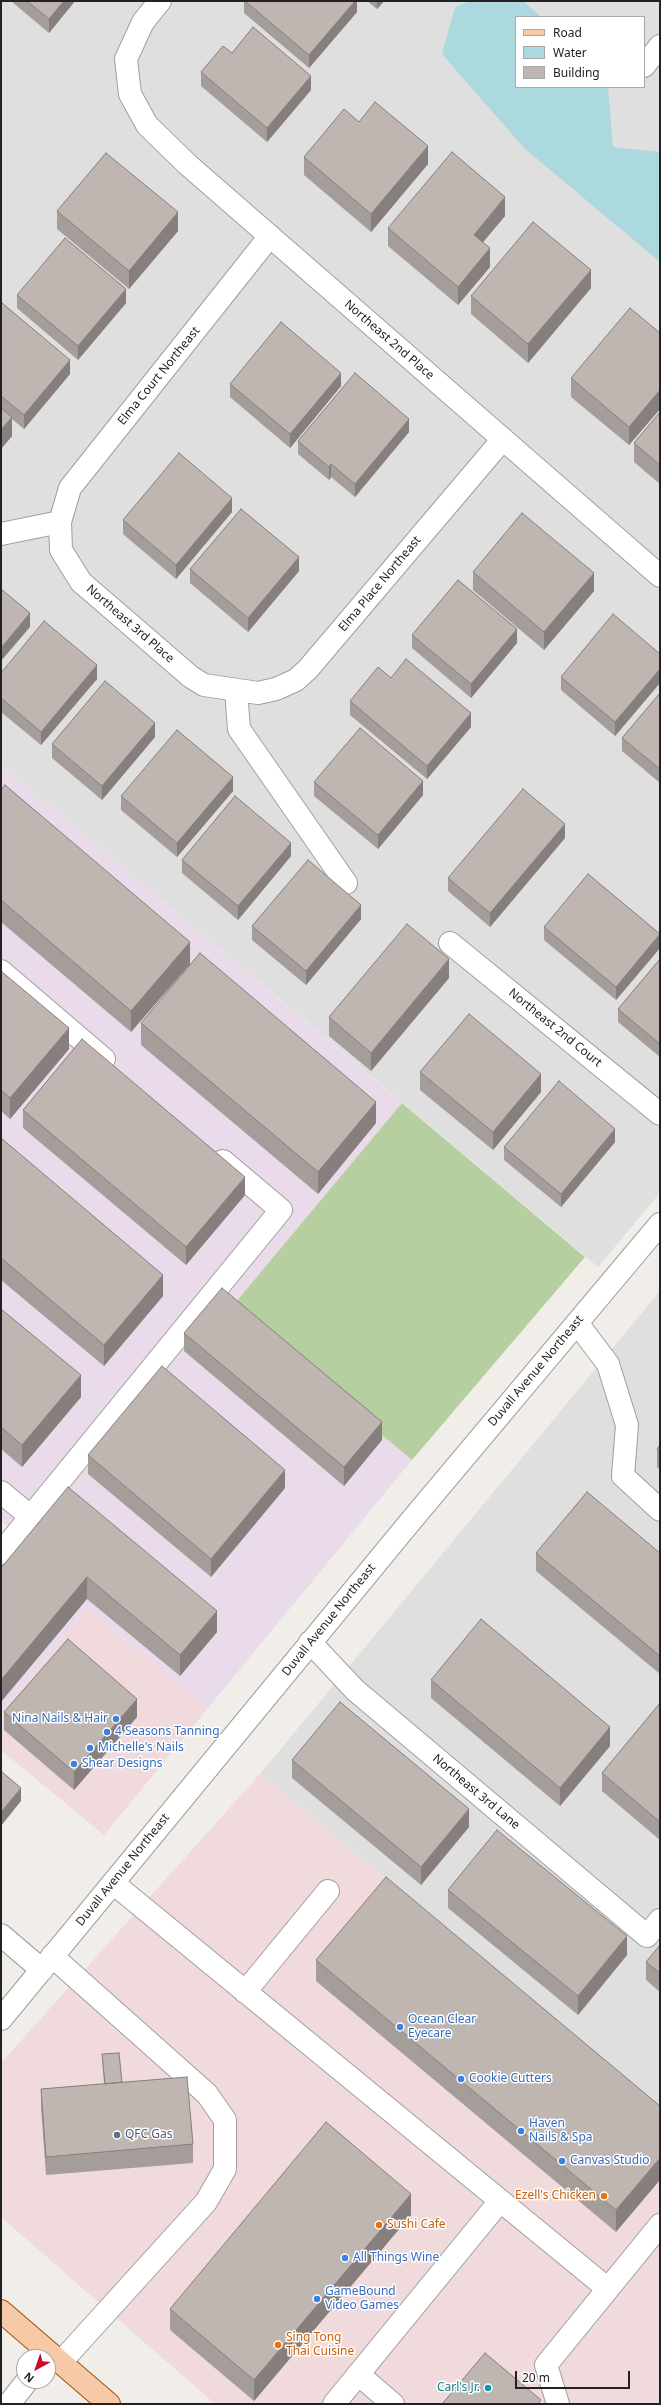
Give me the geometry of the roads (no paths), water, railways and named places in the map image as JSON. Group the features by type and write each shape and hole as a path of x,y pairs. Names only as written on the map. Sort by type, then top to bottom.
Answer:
{"main road":[{"path":"1,2311 43,2349"},
{"path":"56,2360 109,2404"}],"street":[{"name":"Northeast 2nd Place","path":"160,1 143,22 126,59 130,94 147,124 188,164 660,576"},
{"path":"645,65 660,46"},
{"name":"Elma Court Northeast","path":"60,522 70,488 270,236"},
{"name":"Elma Place Northeast","path":"236,690 258,693 296,680 502,439"},
{"path":"1,534 60,522"},
{"name":"Northeast 3rd Place","path":"60,522 61,550 81,582 191,677 204,685 236,690"},
{"path":"236,690 239,729 346,884"},
{"name":"Northeast 2nd Court","path":"450,943 660,1114"},
{"path":"1,971 120,1073"},
{"path":"1,1553 281,1210 209,1149"},
{"name":"Duvall Avenue Northeast","path":"1,2019 310,1642 660,1224"},
{"path":"577,1322 608,1364 626,1425 623,1476 660,1510"},
{"path":"1,1492 31,1517"},
{"name":"Northeast 3rd Lane","path":"310,1642 355,1690 653,1928"},
{"path":"113,1883 608,2289"},
{"path":"245,1992 328,1890"},
{"path":"1,1935 47,1963 207,2094 225,2120 225,2169 206,2202 56,2353"},
{"path":"334,2404 500,2201"},
{"path":"558,2404 546,2365 660,2225"},
{"path":"358,2374 393,2404"},
{"path":"9,2404 21,2389"}],"water":[{"path":"471,1 523,1 540,16 515,16 515,88 608,88 613,147 660,152 660,262 524,148 442,54 455,7"}],"place":[{"name":"Nina Nails & Hair","path":"116,1719"},
{"name":"4 Seasons Tanning","path":"107,1732"},
{"name":"Michelle's Nails","path":"90,1748"},
{"name":"Shear Designs","path":"74,1764"},
{"name":"Ocean Clear Eyecare","path":"400,2027"},
{"name":"Cookie Cutters","path":"461,2079"},
{"name":"Haven Nails & Spa","path":"521,2131"},
{"name":"QFC Gas","path":"117,2135"},
{"name":"Canvas Studio","path":"562,2161"},
{"name":"Ezell's Chicken","path":"604,2196"},
{"name":"Sushi Cafe","path":"379,2225"},
{"name":"All Things Wine","path":"345,2258"},
{"name":"GameBound Video Games","path":"317,2299"},
{"name":"Sing Tong Thai Cuisine","path":"278,2345"},
{"name":"Carl's Jr.","path":"488,2388"}]}
